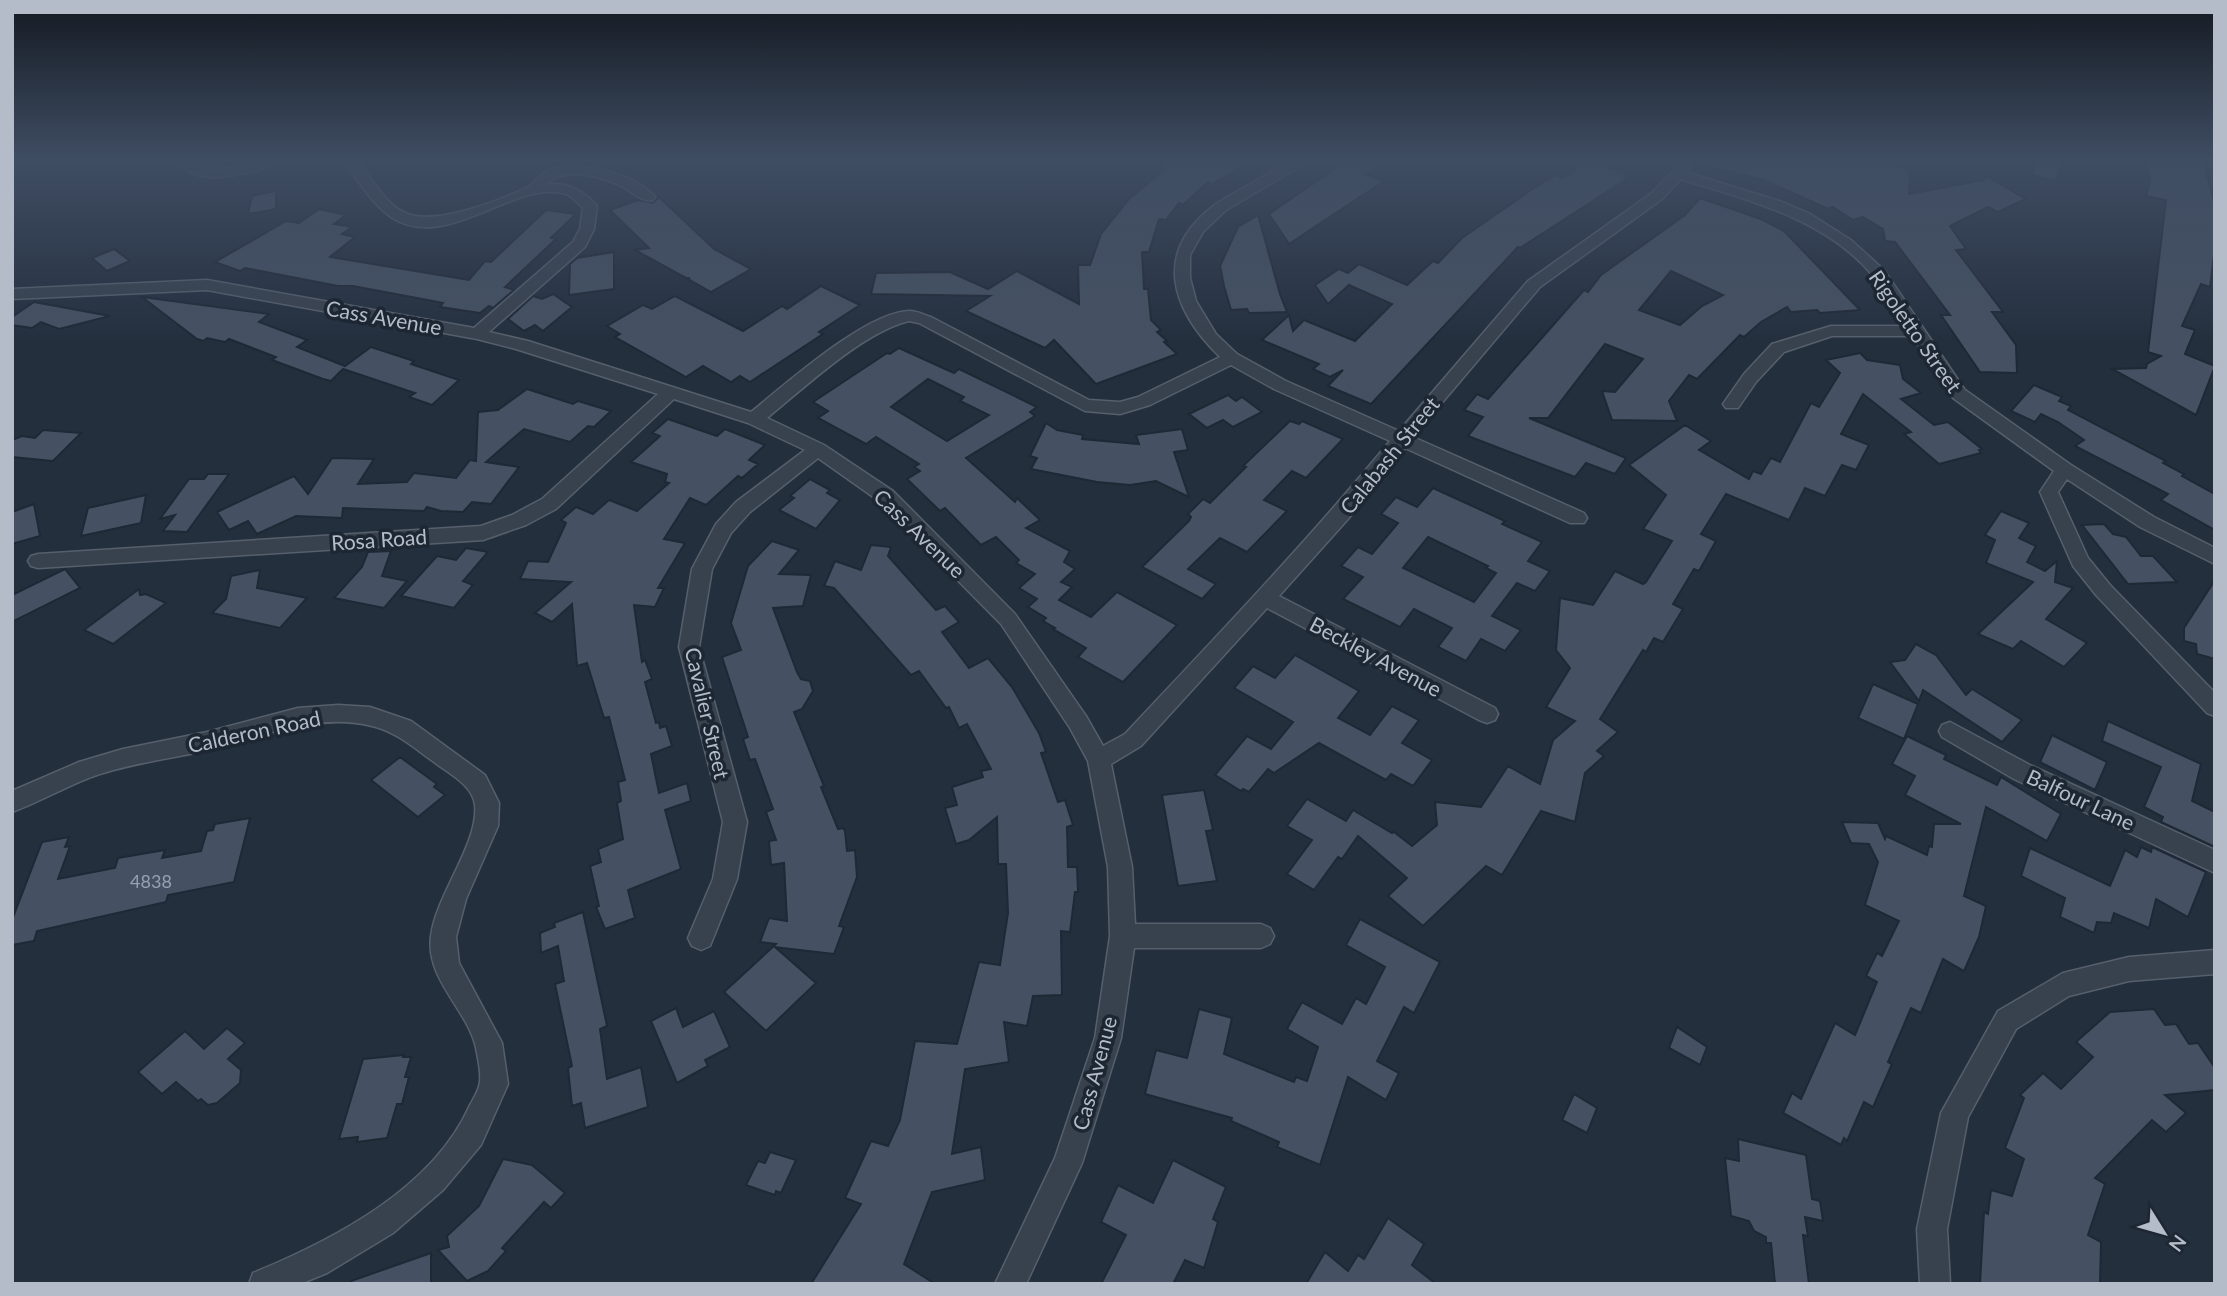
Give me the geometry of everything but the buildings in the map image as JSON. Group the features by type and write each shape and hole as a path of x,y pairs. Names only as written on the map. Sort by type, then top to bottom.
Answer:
{"street":[{"path":"415,219 435,222 455,219"},
{"path":"477,334 580,244 588,219"},
{"path":"1208,219 1197,230 1182,255 1182,278 1188,301 1209,337 1231,358 1280,386 1577,518"},
{"name":"Calabash Street","path":"1099,760 1133,740 1265,598 1341,514 1534,285 1625,219"},
{"name":"Rigoletto Street","path":"1809,219 1846,243 1879,273 1959,394 2064,469 2147,522 2215,558"},
{"name":"Cass Avenue","path":"12,294 207,285 477,334 522,345 754,419 818,449 886,496 1009,620 1078,722 1099,760 1120,867 1123,936 1108,1038 1068,1163 1010,1284"},
{"path":"754,419 825,362 889,321 909,316 925,320 1085,405 1120,408 1144,401 1231,358"},
{"path":"1732,404 1750,378 1778,348 1831,331 1919,331"},
{"name":"Rosa Road","path":"38,561 483,533 519,520 549,504 670,393"},
{"name":"Cavalier Street","path":"701,938 725,879 734,822 689,647 702,569 723,528 743,507 818,449"},
{"path":"2064,469 2049,492 2080,561 2103,590 2215,707"},
{"name":"Beckley Avenue","path":"1265,598 1487,714"},
{"name":"Calderon Road","path":"12,802 88,769 123,758 206,741 298,717 338,714 370,716 403,727 477,782 487,803 486,826 454,899 443,937 446,965 489,1043 494,1084 471,1135 433,1180 383,1223 316,1262 264,1284"},
{"name":"Balfour Lane","path":"1950,731 2022,772 2215,862"},
{"path":"1123,936 1261,936"},
{"path":"1935,1284 1933,1229 1955,1113 2007,1020 2063,985 2129,969 2215,962"}]}
